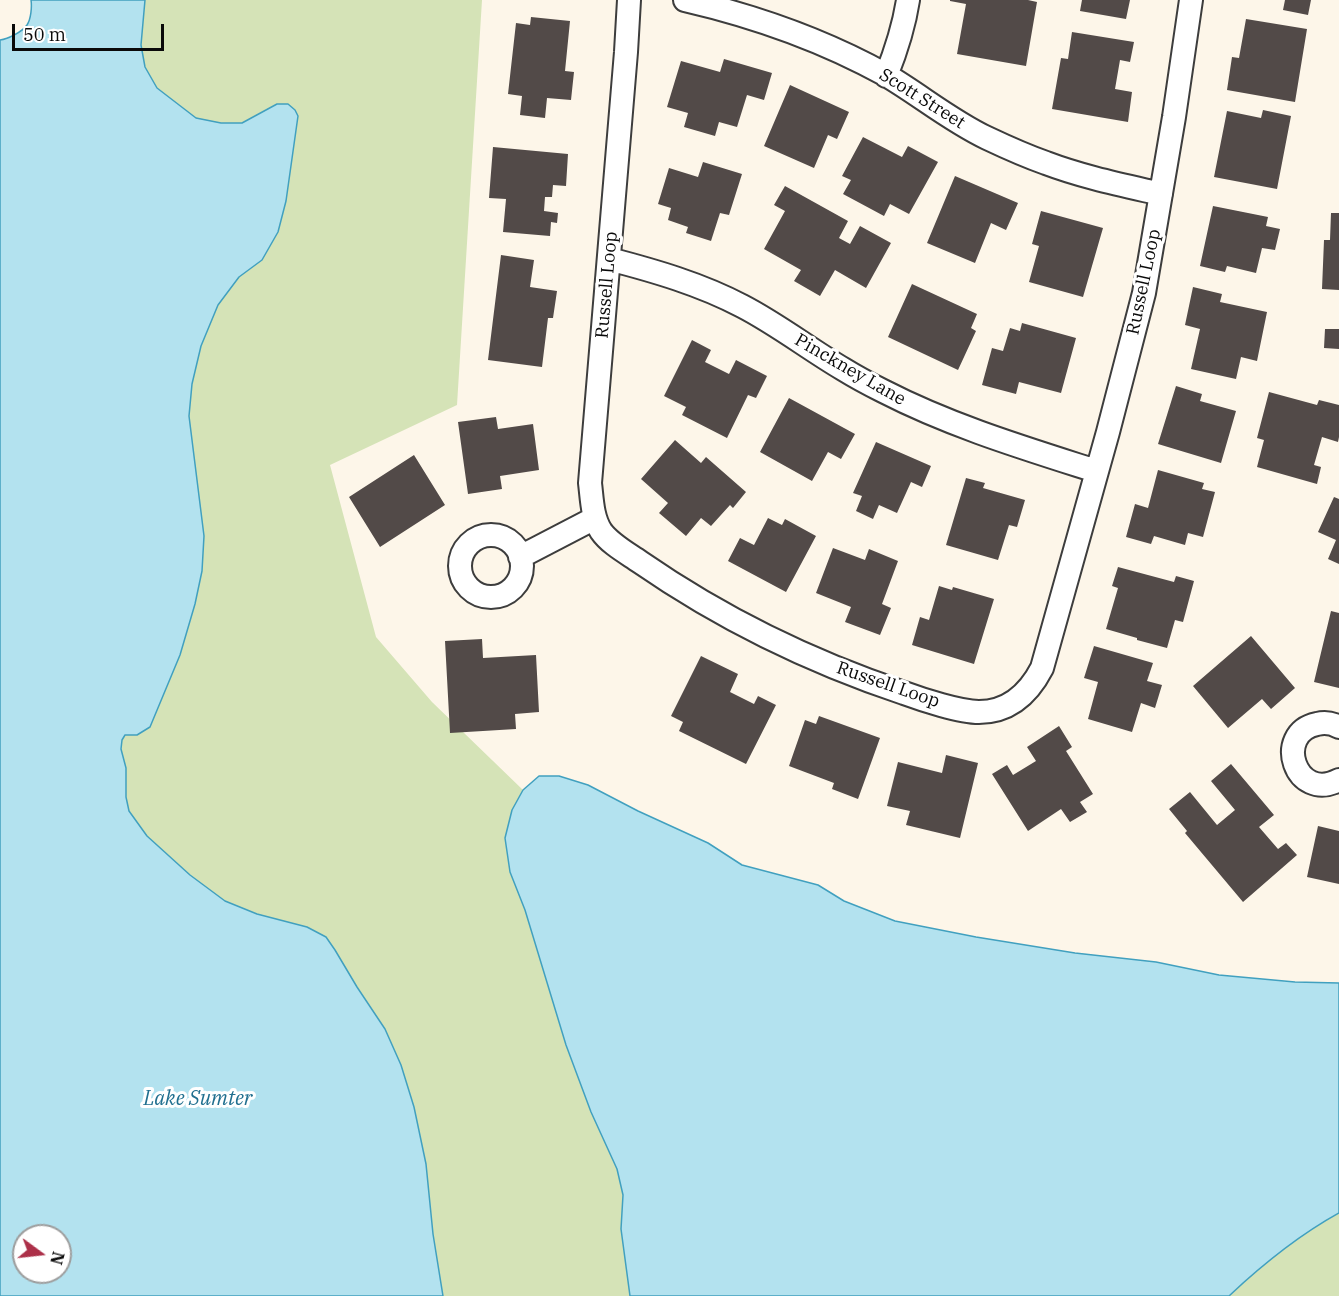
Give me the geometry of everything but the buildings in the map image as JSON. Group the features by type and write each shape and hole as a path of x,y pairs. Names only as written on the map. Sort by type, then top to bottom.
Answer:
{"street":[{"name":"Russell Loop","path":"629,0 590,483 595,518 601,531 613,543 658,574 732,619 800,652 859,678 919,698 977,712 992,711 1019,698 1030,688 1042,668 1144,293 1191,0"},
{"name":"Scott Street","path":"685,0 718,8 804,37 848,56 886,76 984,137 1047,164 1161,194"},
{"path":"886,76 895,55 908,0"},
{"name":"Pinckney Lane","path":"609,259 685,281 742,306 843,370 930,414 974,432 1096,471"},
{"path":"520,557 595,518"},
{"path":"1339,727 1324,722 1304,729 1297,737 1292,757 1295,767 1308,781 1327,785 1339,780"}],"green space":[{"path":"145,0 482,0 457,405 330,465 376,637 432,702 523,790 512,810 510,872 525,910 591,1112 617,1169 623,1195 621,1229 630,1296 443,1296 433,1234 426,1164 414,1107 401,1065 385,1029 335,950 307,927 257,914 225,901 190,875 147,836 129,811 126,797 126,768 121,749 122,740 125,735 150,727 180,655 195,604 204,536 189,416 192,384 201,346 218,305 239,277 262,260 288,104 277,104 242,123 221,123 196,118 157,88 145,67 141,45"},
{"path":"1339,1213 1339,1296 1229,1296 1282,1251"}],"water":[{"name":"Lake Sumter","path":"31,0 145,0 141,45 145,67 157,88 196,118 221,123 242,123 277,104 288,104 298,116 286,201 278,232 262,260 239,277 218,305 201,346 192,384 189,416 204,536 202,571 180,655 150,727 137,735 125,735 122,740 121,749 126,768 126,797 129,811 147,836 190,875 225,901 257,914 307,927 326,937 335,950 385,1029 401,1065 414,1107 426,1164 433,1234 443,1296 0,1296 0,40 22,30 27,25"},
{"path":"539,776 559,776 588,785 708,843 742,865 818,885 844,901 895,921 1075,953 1156,962 1219,975 1295,982 1339,983 1339,1213 1282,1251 1229,1296 630,1296 621,1229 623,1195 617,1169 591,1112 566,1045 525,910 510,872 505,838 512,810 523,790"}]}
